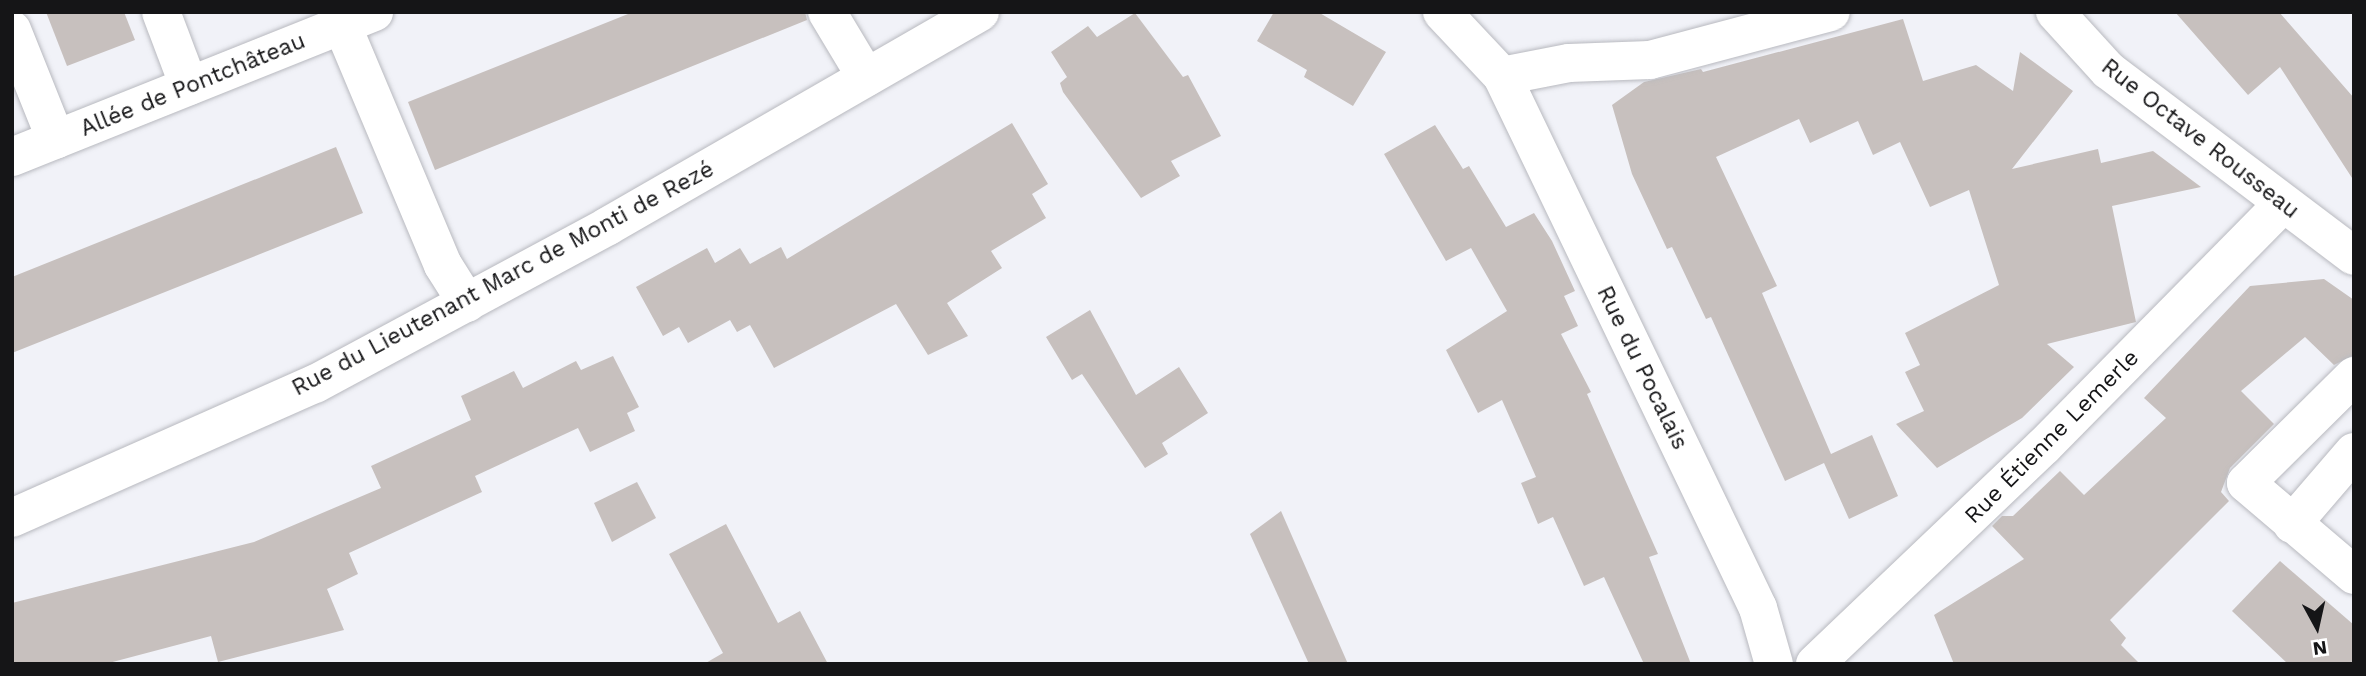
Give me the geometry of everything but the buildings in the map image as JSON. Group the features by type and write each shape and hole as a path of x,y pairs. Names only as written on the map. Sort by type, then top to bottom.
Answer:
{"street":[{"path":"161,12 189,86"},
{"path":"827,12 866,77"},
{"name":"Rue du Lieutenant Marc de Monti de Rezé","path":"12,519 315,384 467,303 980,12"},
{"name":"Rue du Pocalais","path":"1442,12 1502,76 1758,608 1774,664"},
{"path":"1502,76 1569,63 1650,60 1831,12"},
{"name":"Rue Octave Rousseau","path":"2055,12 2108,69 2354,256"},
{"path":"358,18 443,265 467,303"},
{"name":"Allée de Pontchâteau","path":"12,157 358,18"},
{"path":"12,30 56,140"},
{"name":"Rue Étienne Lemerle","path":"1815,664 2044,446 2283,204"},
{"path":"2354,376 2246,483 2354,575"},
{"path":"2292,524 2354,452"}]}
